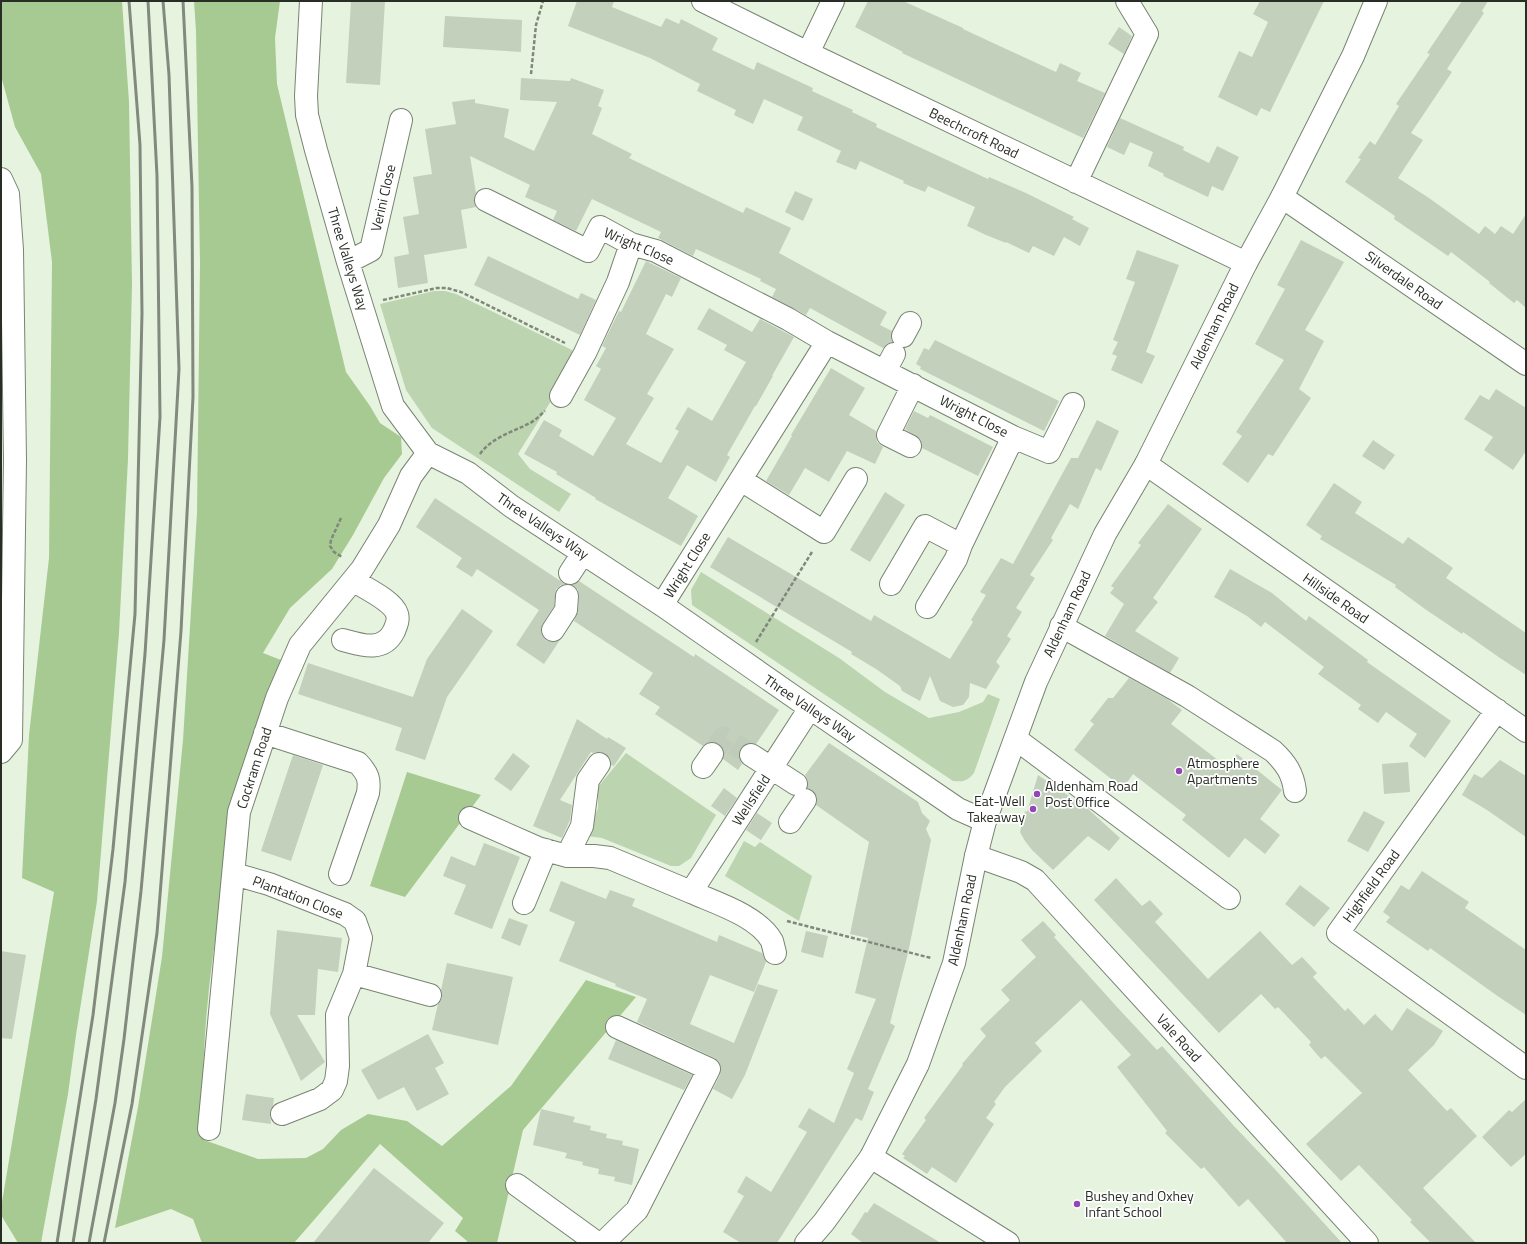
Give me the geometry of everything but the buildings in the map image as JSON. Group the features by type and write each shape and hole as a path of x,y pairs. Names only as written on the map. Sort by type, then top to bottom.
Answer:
{"street":[{"name":"Three Valleys Way","path":"311,1 306,96 308,115 316,150 348,262 393,406 428,453 468,473 511,506 662,605 958,809 985,821"},
{"name":"Beechcroft Road","path":"703,1 808,53 1246,263"},
{"path":"808,53 833,1"},
{"path":"1076,182 1147,34 1127,1"},
{"name":"Aldenham Road","path":"806,1243 824,1222 871,1157 918,1064 954,963 976,856 985,821 1036,682 1105,534 1146,464 1246,263 1282,197 1353,56 1376,1"},
{"name":"Verini Close","path":"348,262 371,250 401,120"},
{"path":"1,179 8,194 12,250 15,460 11,740 1,752"},
{"name":"Silverdale Road","path":"1282,197 1526,364"},
{"name":"Wright Close","path":"486,200 588,251 600,227 631,244 656,251 788,319 827,342 898,346 912,385 1013,437 961,545 956,559 928,607"},
{"path":"561,396 586,353 618,282 631,244"},
{"name":"Wright Close","path":"662,605 827,342"},
{"path":"910,446 888,435 912,385"},
{"path":"1013,437 1049,452 1073,404"},
{"name":"Cockram Road","path":"209,1129 234,874 238,812 277,698 300,645 358,575 389,525 411,476 428,453"},
{"name":"Hillside Road","path":"1146,464 1526,731"},
{"path":"740,480 824,532 856,479"},
{"path":"891,584 926,526 961,545"},
{"path":"570,573 583,553"},
{"path":"343,640 368,647 380,644 391,638 397,624 397,613 388,602 358,575"},
{"path":"553,630 566,610 567,596"},
{"path":"1061,626 1187,696 1273,751 1289,768 1294,781 1295,791"},
{"name":"Wellsfield","path":"691,892 810,708"},
{"name":"Highfield Road","path":"1497,710 1338,932 1526,1068"},
{"path":"265,733 358,763 366,772 370,782 368,793 340,874"},
{"path":"1016,739 1229,898"},
{"path":"752,755 801,792 790,822"},
{"path":"567,856 582,826 588,780 599,764"},
{"path":"470,818 546,850 567,856 594,856 610,858 737,912 752,921 765,932 772,942 775,953"},
{"path":"524,903 546,850"},
{"name":"Vale Road","path":"976,856 1021,872 1035,880 1367,1243"},
{"name":"Plantation Close","path":"234,874 269,884 345,914 355,921 361,938 354,974 337,1015 338,1066 336,1081 332,1090 320,1098 282,1114"},
{"path":"354,974 430,994"},
{"path":"603,1243 637,1210 709,1069 617,1027"},
{"path":"871,1157 1008,1243"},
{"path":"517,1185 597,1243"}],"path":[{"path":"531,74 536,25 543,1"},
{"path":"362,306 437,288 447,288 460,292 586,353"},
{"path":"468,473 485,448 503,435 532,422 561,396"},
{"path":"341,518 331,540 330,546 334,552 358,575"},
{"path":"743,662 824,532"},
{"path":"783,918 789,922 954,963"}],"green space":[{"path":"1,1 122,1 129,102 132,284 128,459 119,633 97,901 68,1094 41,1243 18,1243 1,1215 1,1208 54,892 22,878 29,735 49,558 52,262 41,174 15,127 1,76"},
{"path":"194,1 280,1 275,38 277,84 346,372 380,423 401,437 402,454 384,478 353,535 332,569 290,608 263,653 281,660 248,778 222,897 206,1018 203,1079 204,1140 258,1159 306,1158 323,1149 341,1130 368,1114 407,1121 442,1146 511,1086 586,980 636,997 523,1130 497,1243 467,1243 467,1241 455,1231 463,1218 380,1144 294,1243 202,1243 193,1219 171,1209 115,1228 138,1107 162,957 183,740 197,513 200,263 196,31"},
{"path":"434,291 445,291 456,294 572,350 574,364 518,454 530,469 571,494 559,512 432,428 406,390 380,304"},
{"path":"701,572 839,658 885,692 929,718 959,712 983,702 988,694 1000,699 974,773 965,780 953,781 692,605 691,590"},
{"path":"626,753 716,815 691,858 679,866 671,866 602,838 587,836 598,808 598,787"},
{"path":"407,772 481,795 405,897 370,886"},
{"path":"744,841 755,847 760,842 812,876 799,921 725,876"}],"tunnel":[{"path":"712,754 724,737 751,755"}],"railway":[{"path":"57,1243 93,1015 113,849 135,614 142,313 140,145 129,1"},
{"path":"73,1243 96,1099 125,882 145,654 160,417 157,176 148,1"},
{"path":"89,1243 115,1103 124,1039 141,891 164,640 179,369 169,75 163,1"},
{"path":"104,1243 132,1104 157,933 181,631 193,397 192,187 183,1"}],"place":[{"name":"Atmosphere Apartments","path":"1179,771"},
{"name":"Aldenham Road Post Office","path":"1037,794"},
{"name":"Eat-Well Takeaway","path":"1033,809"},
{"name":"Bushey and Oxhey Infant School","path":"1077,1204"}]}
